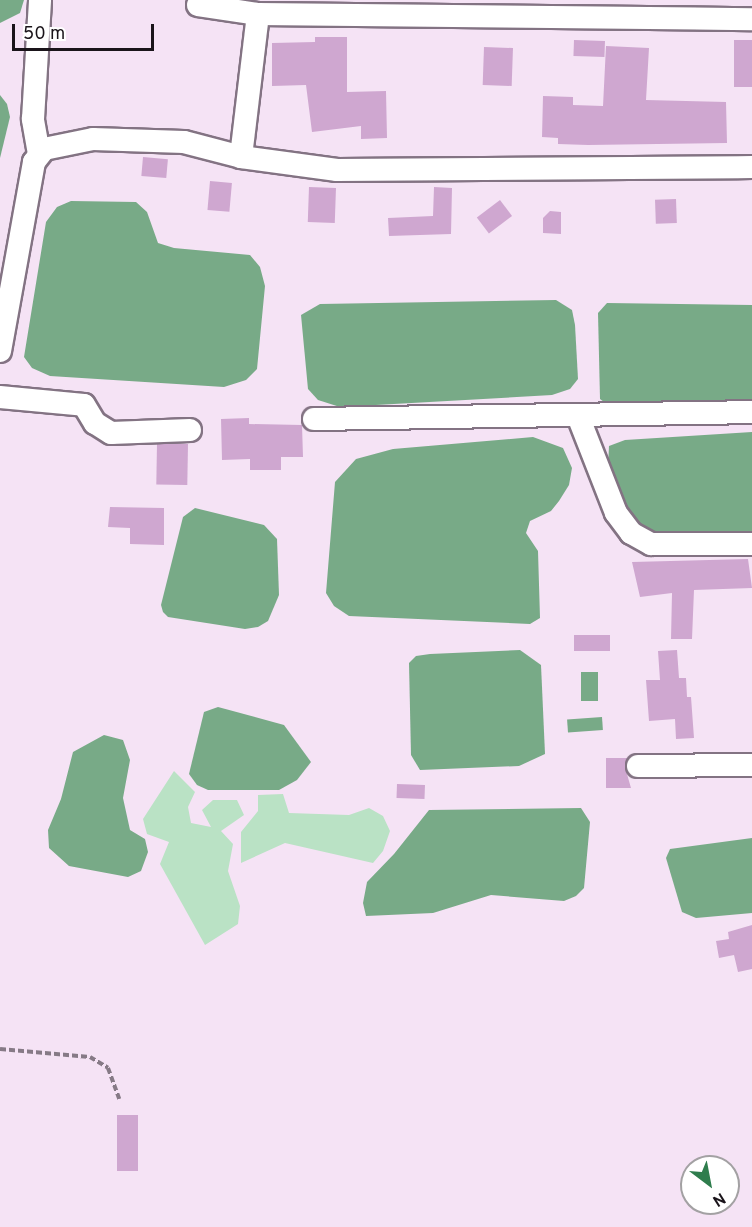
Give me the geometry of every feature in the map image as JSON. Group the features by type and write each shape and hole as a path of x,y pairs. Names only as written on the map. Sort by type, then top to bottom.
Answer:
{"street":[{"path":"0,351 30,178 39,154 33,118 40,0"},
{"path":"198,4 258,14 752,19"},
{"path":"241,157 258,14"},
{"path":"39,154 59,144 93,139 184,142 241,157 337,170 752,167"},
{"path":"0,397 84,405 95,423 111,433 190,430"},
{"path":"314,419 752,412"},
{"path":"578,416 616,513 631,533 651,544 752,544"},
{"path":"638,766 752,765"}],"path":[{"path":"0,1048 90,1057 108,1068 119,1099"}],"shaded area":[{"path":"0,0 24,0 20,13 0,23"},
{"path":"0,95 7,104 10,117 0,158"},
{"path":"71,201 136,202 147,212 158,243 174,248 250,255 260,267 265,286 257,369 246,380 224,387 50,376 32,368 24,357 46,222 57,207"},
{"path":"556,300 572,310 575,325 578,379 570,389 552,395 340,407 318,400 308,389 301,315 320,304"},
{"path":"607,303 752,305 752,403 616,411 600,399 598,313"},
{"path":"752,432 752,534 660,539 638,530 608,467 609,446 625,440"},
{"path":"533,437 563,448 572,468 569,485 559,501 551,511 530,521 526,533 538,551 540,618 530,624 349,616 334,606 326,593 335,482 356,459 393,449"},
{"path":"195,508 264,525 277,539 279,595 268,621 258,627 245,629 168,617 163,612 161,605 183,517"},
{"path":"520,650 541,665 545,754 519,766 420,770 411,755 409,663 416,656 430,654"},
{"path":"581,672 598,672 598,701 581,701"},
{"path":"218,707 284,725 311,762 297,780 279,790 208,790 197,785 189,774 204,712"},
{"path":"602,717 603,730 568,732 567,719"},
{"path":"104,735 123,740 130,760 123,798 130,830 145,839 148,852 141,871 128,877 69,866 49,848 48,830 61,799 73,752"},
{"path":"174,771 195,792 188,807 191,823 211,827 202,810 213,800 237,800 244,815 221,831 233,844 228,871 240,906 238,924 205,945 160,864 169,842 147,834 143,819"},
{"path":"283,794 289,813 349,815 369,808 383,816 390,831 383,851 373,863 285,843 241,863 241,832 258,811 258,795"},
{"path":"581,808 590,822 584,888 576,896 564,901 491,895 433,913 366,916 363,903 367,882 394,854 429,810"},
{"path":"752,838 752,913 696,918 682,912 666,858 670,849"}],"building":[{"path":"315,37 347,37 347,92 386,91 387,138 361,139 361,126 312,132 306,85 272,86 272,43 315,42"},
{"path":"574,40 605,41 604,57 573,56"},
{"path":"734,40 752,40 752,87 734,87"},
{"path":"606,46 649,48 646,100 726,102 727,143 588,145 558,144 558,138 542,137 543,96 573,97 573,105 603,106"},
{"path":"484,47 513,48 512,86 483,85"},
{"path":"143,157 168,159 166,178 141,176"},
{"path":"210,181 232,183 229,212 207,210"},
{"path":"309,187 336,188 335,223 308,222"},
{"path":"434,187 452,188 451,234 389,236 388,218 433,216"},
{"path":"676,199 677,223 656,224 655,200"},
{"path":"500,200 512,216 489,233 477,217"},
{"path":"550,211 561,212 561,234 543,233 543,218"},
{"path":"249,418 249,424 302,425 303,457 281,457 281,470 250,470 250,459 222,460 221,419"},
{"path":"157,443 188,444 187,485 156,484"},
{"path":"110,507 164,508 164,545 130,544 130,528 108,527"},
{"path":"748,559 752,588 694,590 692,639 671,639 672,593 640,597 632,562"},
{"path":"574,635 610,635 610,651 574,651"},
{"path":"677,650 679,678 686,678 687,697 691,697 694,738 676,739 675,719 649,721 646,680 660,680 658,651"},
{"path":"606,758 628,758 625,767 631,788 606,788"},
{"path":"397,784 425,785 424,799 397,798"},
{"path":"752,925 752,969 738,972 734,955 719,958 716,941 729,939 728,932"},
{"path":"117,1115 138,1115 138,1171 117,1171"}]}
